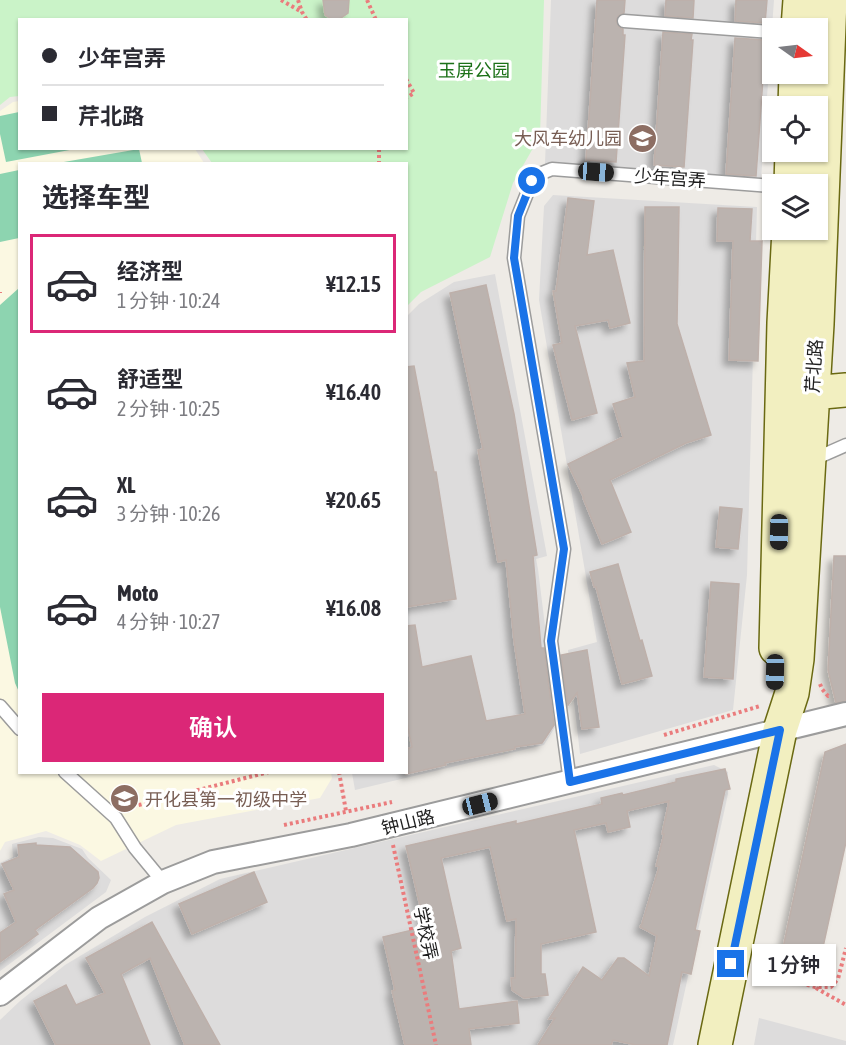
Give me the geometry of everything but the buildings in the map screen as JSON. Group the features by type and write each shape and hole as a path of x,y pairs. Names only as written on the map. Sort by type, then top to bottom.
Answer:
{"main road":[{"path":"799,18 800,0"},
{"name":"芹北路","path":"715,1045 780,730 792,693 797,659 817,324 830,0"},
{"name":"芹北路","path":"780,730 775,690 784,324 788,240"},
{"path":"784,324 817,324"},
{"path":"812,393 846,390"}],"street":[{"name":"钟山路","path":"0,994 99,918 163,882 213,862 351,836 780,730 842,704"}],"lane":[{"path":"624,21 762,31"},
{"name":"少年宫弄","path":"570,782 551,641 564,549 514,258 518,216 532,181 552,169 762,185"},
{"path":"809,462 846,445"},
{"path":"0,706 18,727"},
{"path":"67,774 116,818 135,848 163,882"}],"path":[{"path":"281,0 302,12"},
{"path":"298,0 306,18"},
{"path":"367,0 375,18"},
{"path":"408,82 414,93 408,97"},
{"path":"819,679 822,689 828,696 842,704"},
{"path":"109,812 261,774"},
{"path":"339,774 351,836"},
{"name":"学校弄","path":"389,826 436,1045"},
{"path":"815,987 831,987 838,979 846,948"},
{"path":"731,964 815,987 846,1005"}],"shaded area":[{"path":"551,0 774,0 773,18 762,18 762,84 768,84 767,96 762,96 761,180 545,164"},
{"path":"18,101 18,150 196,150 203,162 18,162 18,774 331,774 332,778 320,798 176,825 101,861 80,845 46,831 5,842 0,851 0,111"},
{"path":"553,195 757,207 747,575 733,710 580,754 568,650 597,642 539,300 544,206"},
{"path":"495,274 547,556 536,559 557,724 544,745 355,790 352,774 408,774 408,315 419,304 454,282"},
{"path":"714,765 728,772 728,794 673,1045 0,1045 0,1020 65,965 145,917 220,879"},
{"path":"39,837 53,838 82,849 111,880 106,892 0,971 0,863 13,857 12,844"},
{"path":"759,1018 846,1041 846,1045 754,1045"}],"green space":[{"name":"玉屏公园","path":"0,0 544,0 540,136 513,183 490,257 421,292 408,305 408,162 211,162 203,150 408,150 408,18 18,18 18,96 10,97 0,105"},
{"path":"18,112 18,150 70,150 6,162 0,134 0,116"},
{"path":"133,150 139,150 142,162 64,162"},
{"path":"18,170 18,238 0,242 0,174"},
{"path":"18,289 18,690 0,607 0,305"}],"place":[{"name":"大风车幼儿园","path":"643,138"},
{"name":"开化县第一初级中学","path":"124,799"}],"route":[{"path":"532,181 518,216 514,258 564,549 551,641 570,782 780,730 731,964"}]}
